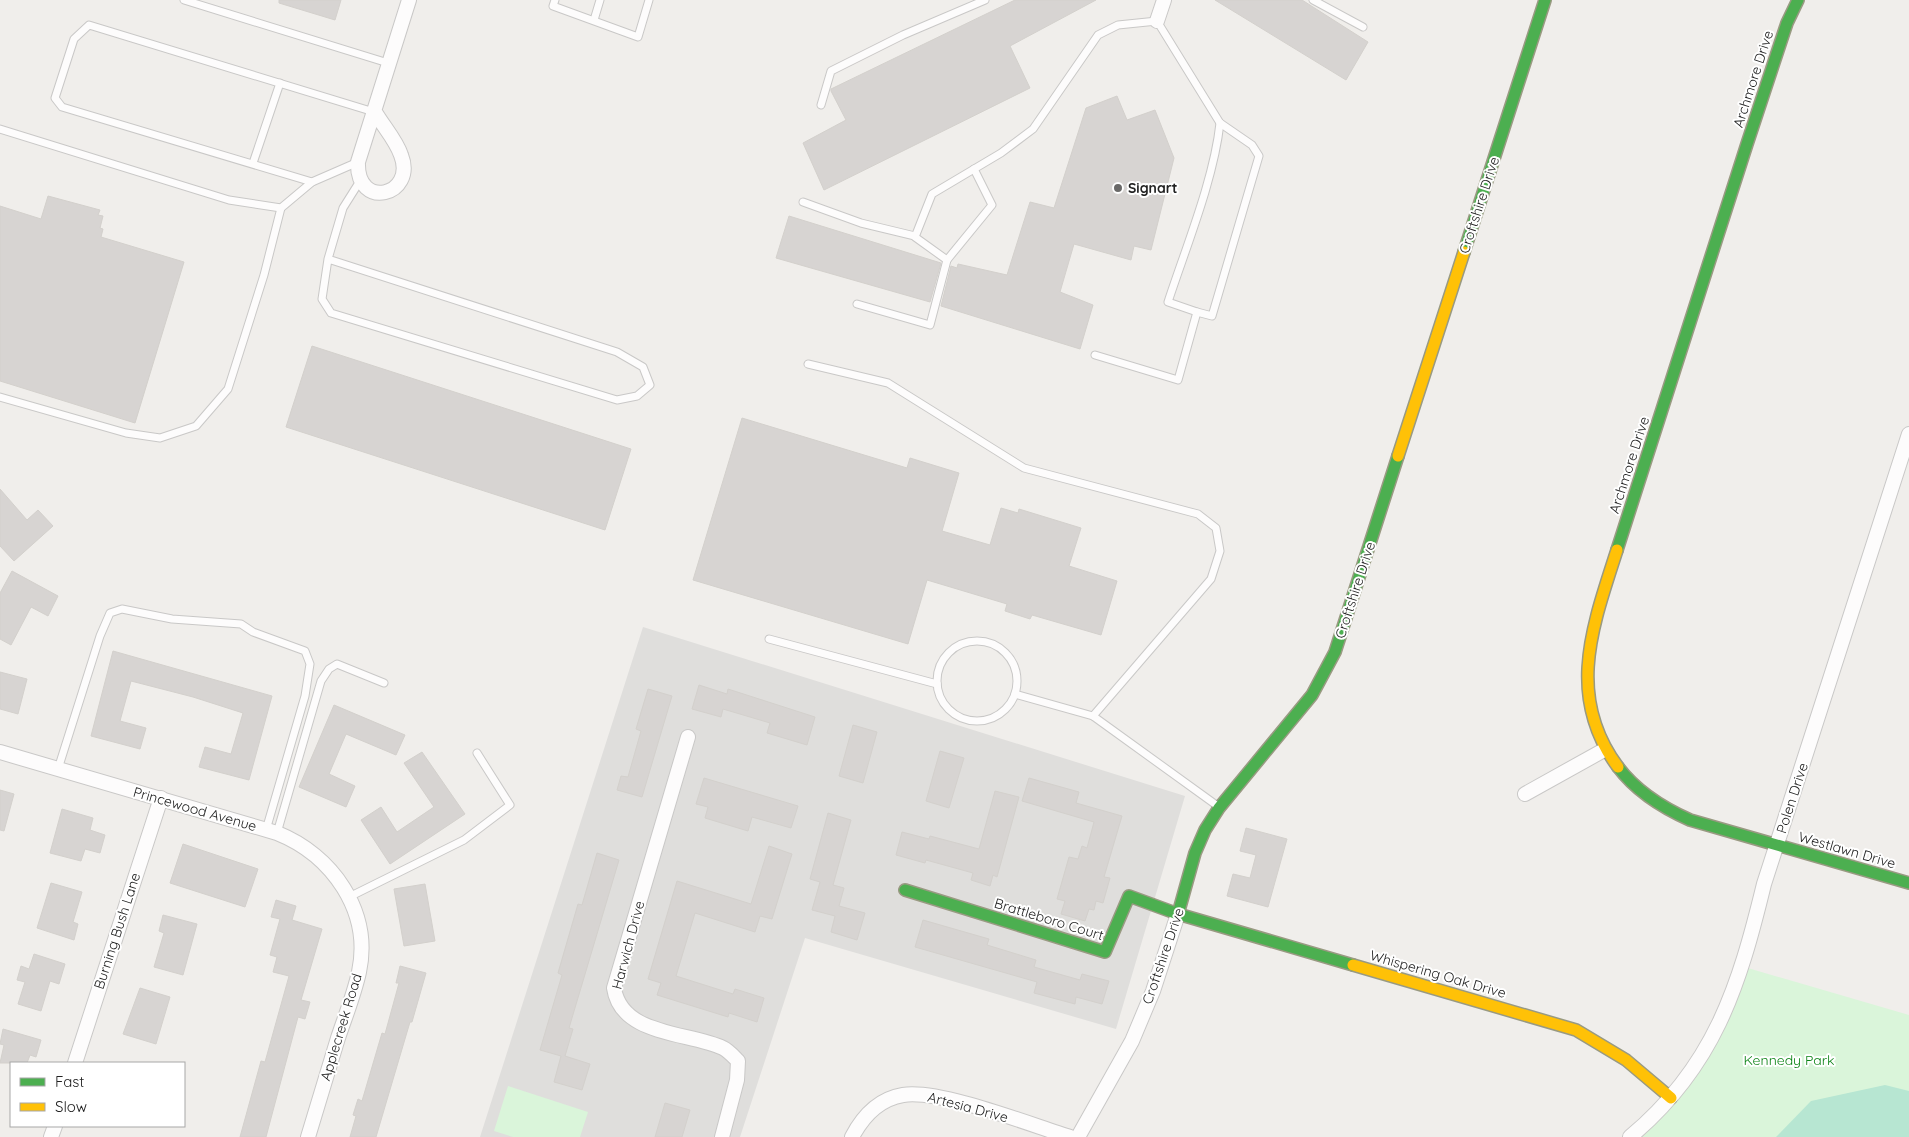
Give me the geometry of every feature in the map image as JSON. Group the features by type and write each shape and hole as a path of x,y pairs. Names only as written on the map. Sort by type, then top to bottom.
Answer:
{"street":[{"path":"374,112 401,154 404,173 398,185 390,192 384,194 373,192 364,187 360,181 358,162 409,0"},
{"path":"1157,21 1164,0"},
{"name":"Croftshire Drive","path":"1078,1137 1132,1041 1153,991 1195,854 1205,830 1219,808 1312,695 1335,652 1545,0"},
{"name":"Archmore Drive","path":"1777,846 1690,819 1670,810 1632,782 1604,750 1592,714 1588,686 1588,662 1592,631 1747,144 1787,23 1798,0"},
{"name":"Polen Drive","path":"1630,1137 1649,1122 1671,1098 1701,1058 1715,1035 1728,1006 1751,936 1764,884 1909,434"},
{"name":"Harwich Drive","path":"688,737 614,988 616,1000 625,1012 637,1022 724,1049 738,1061 737,1080 722,1137"},
{"path":"1525,794 1604,750"},
{"name":"Princewood Avenue","path":"0,752 271,831 302,845 325,863 340,881 356,915"},
{"name":"Burning Bush Lane","path":"75,1062 160,798"},
{"name":"Westlawn Drive","path":"1777,846 1909,883"},
{"name":"Brattleboro Court","path":"905,890 1105,952 1129,896 1178,914"},
{"name":"Whispering Oak Drive","path":"1178,914 1576,1030 1620,1052 1639,1067 1671,1098"},
{"name":"Applecreek Road","path":"308,1137 359,972 361,952 356,915"},
{"name":"Artesia Drive","path":"852,1137 871,1110 894,1098 919,1094 990,1112 1070,1137"}],"lane":[{"path":"184,0 388,63"},
{"path":"555,0 554,6 638,37 649,0"},
{"path":"594,20 600,0"},
{"path":"821,105 830,71 903,35 985,0"},
{"path":"1312,0 1363,27"},
{"path":"915,236 932,194 1001,153 1033,129 1098,35 1118,25 1157,21 1220,123 1252,146 1259,156 1212,316 1168,302 1208,179 1218,141 1220,123"},
{"path":"312,182 62,107 55,98 74,39 89,25 374,112"},
{"path":"253,163 280,83"},
{"path":"0,129 230,200 281,208"},
{"path":"0,397 126,433 160,438 196,426 228,389 264,275 281,208 312,182 358,162"},
{"path":"857,304 930,325 947,260 992,205 974,169"},
{"path":"328,259 617,352 643,367 650,384 637,396 617,400 331,313 322,299 328,259 343,208 360,181"},
{"path":"803,202 861,223 915,236 947,260"},
{"path":"1095,355 1178,380 1197,312"},
{"path":"808,364 888,383 1024,468 1198,514 1216,528 1220,551 1211,579 1093,716"},
{"path":"58,769 100,636 110,614 122,609 172,619 241,624 253,632 305,651 310,664 305,696 271,831"},
{"path":"769,639 937,684"},
{"path":"969,643 988,643 999,648 1009,657 1015,668 1017,681 1015,694 1009,706 999,715 986,720 972,721 959,717 948,709 940,698 937,684 940,666 951,650 969,643"},
{"path":"271,831 321,681 329,669 337,664 384,683"},
{"path":"1015,694 1093,716 1219,808"},
{"path":"349,898 464,840 510,805 477,753"}],"shaded area":[{"path":"643,627 1185,796 1116,1029 805,938 740,1137 480,1137"}],"green space":[{"name":"Kennedy Park","path":"1741,966 1909,1015 1909,1137 1630,1137 1701,1058"},
{"path":"1885,1085 1909,1091 1909,1137 1776,1137 1811,1101"},
{"path":"508,1086 588,1112 580,1137 513,1137 494,1131"}],"building":[{"path":"279,0 341,0 335,20 279,3"},
{"path":"1015,0 1096,0 1010,46 1030,88 824,190 803,143 846,120 831,89"},
{"path":"1215,0 1302,0 1368,42 1346,80"},
{"path":"1117,96 1127,120 1155,110 1174,158 1151,250 1134,246 1131,260 1074,244 1060,292 1093,305 1080,349 941,306 951,266 957,268 958,264 1007,275 1030,202 1054,208 1086,108"},
{"path":"48,196 100,210 98,215 103,216 100,228 103,229 101,237 184,262 135,423 0,381 0,206 41,219"},
{"path":"789,216 941,263 930,302 776,258"},
{"path":"312,346 631,449 605,530 286,427"},
{"path":"742,418 907,468 910,458 959,473 942,531 990,545 1001,508 1018,513 1019,509 1081,528 1069,566 1117,581 1101,635 1032,615 1030,619 1005,611 1007,604 927,580 908,644 693,580"},
{"path":"0,489 27,520 38,510 53,526 14,561 0,546"},
{"path":"12,571 58,596 48,616 31,607 11,645 0,639 0,593"},
{"path":"113,651 272,696 249,780 199,767 205,747 231,754 243,713 193,697 131,681 120,721 146,728 140,749 91,736"},
{"path":"0,672 27,679 18,714 0,709"},
{"path":"699,685 727,694 728,689 815,717 807,745 767,733 770,723 723,709 721,717 692,709"},
{"path":"648,689 672,696 642,797 617,790 621,776 628,777 641,731 636,729"},
{"path":"334,705 405,735 396,755 346,734 329,774 355,786 346,807 299,787"},
{"path":"853,725 877,732 863,783 839,776"},
{"path":"940,751 964,758 949,808 926,801"},
{"path":"422,752 465,814 390,864 361,820 381,807 397,832 434,807 404,763"},
{"path":"704,778 798,806 791,828 752,817 748,831 705,818 708,807 696,804"},
{"path":"1029,778 1079,792 1076,803 1122,816 1104,877 1110,878 1103,903 1096,901 1094,910 1089,909 1085,921 1061,914 1065,901 1057,899 1069,857 1078,859 1082,846 1087,848 1094,822 1022,801"},
{"path":"0,790 14,794 4,831 0,830"},
{"path":"995,791 1019,797 997,877 993,875 990,886 971,880 973,873 926,860 925,863 896,855 902,832 929,839 930,836 979,849"},
{"path":"62,809 93,818 90,830 105,835 100,853 85,849 81,861 50,853"},
{"path":"828,813 851,820 833,885 844,888 839,906 865,913 857,940 831,932 835,916 812,910 820,882 810,879"},
{"path":"1246,828 1287,839 1268,907 1227,896 1233,874 1250,878 1256,855 1240,851"},
{"path":"183,844 258,869 245,907 170,883"},
{"path":"769,846 792,854 772,919 760,916 755,932 695,913 676,976 733,994 735,989 764,998 757,1022 729,1013 728,1017 657,995 661,983 648,979 677,881 751,904"},
{"path":"597,853 619,860 569,1028 573,1029 565,1056 590,1064 582,1090 554,1082 561,1056 540,1050 562,975 558,973 578,904 582,905"},
{"path":"51,883 82,892 73,922 78,924 74,940 37,928"},
{"path":"425,884 435,941 404,946 394,889"},
{"path":"276,900 296,906 292,920 322,929 301,1000 310,1002 305,1019 298,1017 266,1137 240,1137 261,1061 265,1062 289,976 273,972 277,957 270,955 280,919 271,917"},
{"path":"163,915 197,924 183,975 154,967 164,933 159,931"},
{"path":"923,920 989,939 987,945 1036,960 1034,967 1080,980 1082,974 1109,981 1102,1004 1076,997 1075,1004 1034,993 1037,982 915,947"},
{"path":"34,954 65,964 59,984 50,981 41,1011 18,1004 25,982 17,980 21,966 29,969"},
{"path":"400,966 426,973 412,1022 410,1022 376,1137 350,1137 356,1116 353,1115 358,1099 362,1101 382,1033 385,1034 399,983 396,983"},
{"path":"140,988 170,997 156,1044 123,1034"},
{"path":"3,1029 41,1040 36,1057 30,1055 27,1062 0,1063 4,1045 0,1044"},
{"path":"665,1103 690,1110 682,1137 655,1137"}],"traffic: fast":[{"path":"1464,252 1545,0"},
{"path":"1617,550 1747,144 1787,23 1798,0"},
{"path":"1178,914 1195,853 1205,830 1219,808 1312,695 1335,652 1398,456"},
{"path":"1618,767 1633,784 1651,798 1690,820 1909,883"},
{"path":"905,890 1105,952 1129,896 1178,914 1353,965"}],"traffic: slow":[{"path":"1398,456 1464,252"},
{"path":"1617,550 1593,633 1588,687 1592,714 1602,740 1618,767"},
{"path":"1353,965 1576,1030 1626,1060 1671,1098"}],"place":[{"name":"Signart","path":"1118,188"}]}
